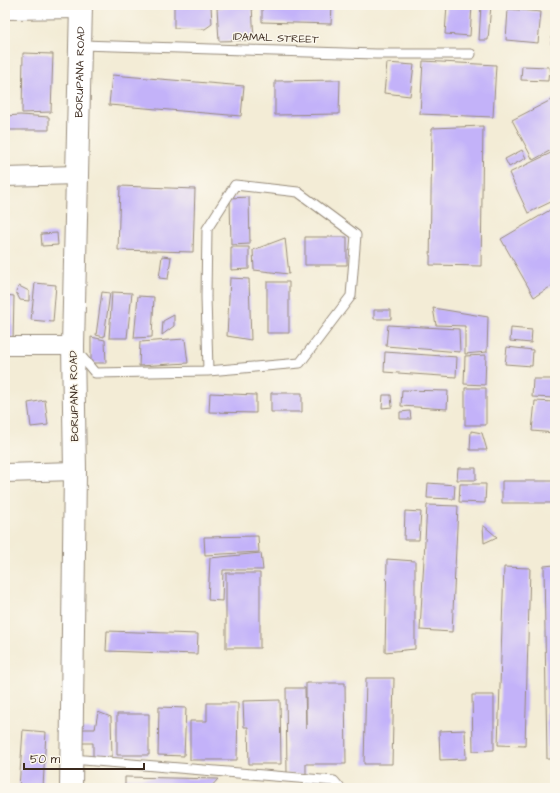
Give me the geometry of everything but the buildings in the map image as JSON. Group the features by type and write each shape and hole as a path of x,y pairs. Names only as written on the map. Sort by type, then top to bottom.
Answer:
{"main road":[{"name":"BORUPANA ROAD","path":"71,788 75,471 73,346 78,175 80,7"}],"street":[{"path":"5,10 80,7"},
{"path":"5,177 78,175"},
{"path":"5,346 73,346"},
{"path":"5,473 75,471"}],"lane":[{"name":"IDAMAL STREET","path":"80,45 376,54 471,54"},
{"path":"73,346 95,374 208,371 300,363 351,296 356,235 298,192 235,185 207,229 206,297 208,371"},
{"path":"72,759 334,781 340,788"}]}
